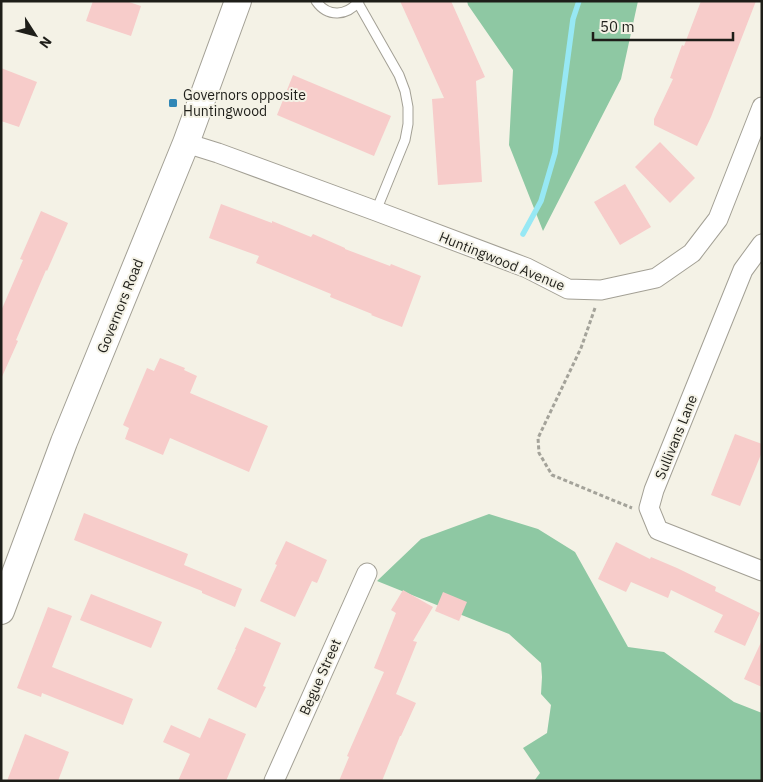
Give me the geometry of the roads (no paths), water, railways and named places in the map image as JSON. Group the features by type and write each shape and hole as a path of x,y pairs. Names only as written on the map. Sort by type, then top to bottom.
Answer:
{"main road":[{"name":"Governors Road","path":"1,611 64,442 186,143 238,1"}],"street":[{"name":"Huntingwood Avenue","path":"186,143 218,153 527,268 568,289 602,290 656,278 692,253 718,219 762,107"},
{"name":"Sullivans Lane","path":"762,244 743,270 654,490 649,508 658,530 762,571"},
{"name":"Begue Street","path":"274,781 367,573"}],"lane":[{"path":"316,1 326,10 337,13 349,11 359,2 402,83 408,107 408,124 405,140 376,211"}],"waterway":[{"path":"523,234 541,201 555,153 573,19 579,1"}],"place":[{"name":"Governors opposite Huntingwood","path":"173,103"}]}
